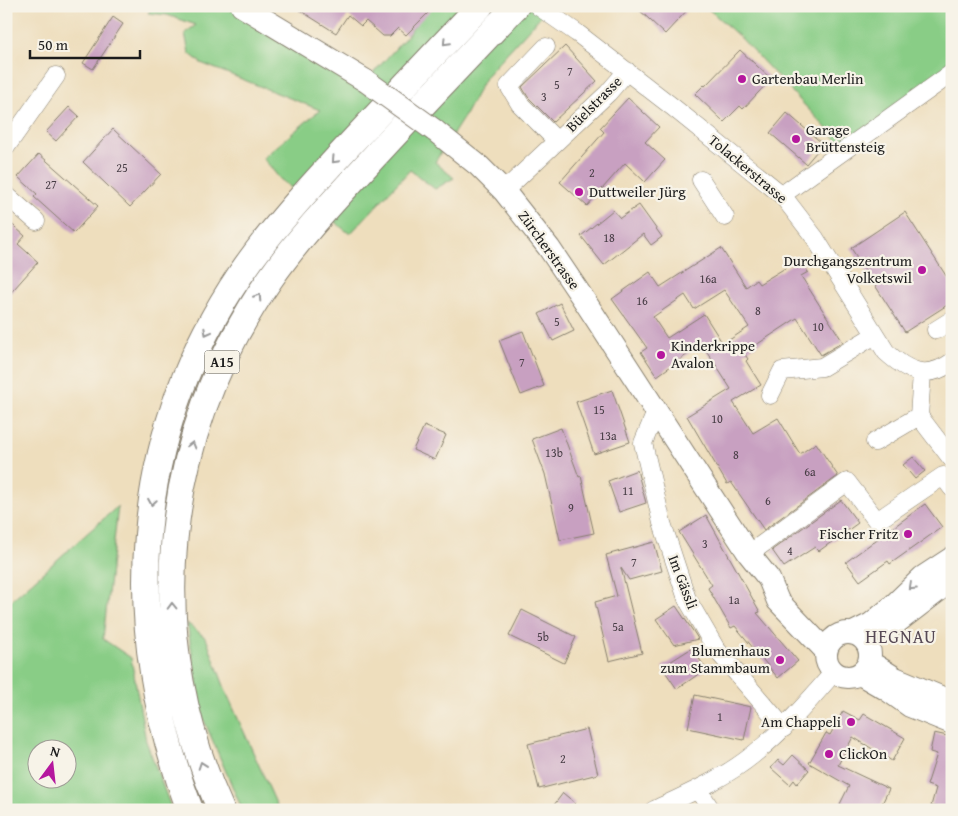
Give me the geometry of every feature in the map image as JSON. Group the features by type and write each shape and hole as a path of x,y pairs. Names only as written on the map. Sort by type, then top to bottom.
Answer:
{"highway":[{"name":"A15","path":"190,810 169,751 154,688 146,620 145,588 149,521 154,487 169,426 181,391 221,306 271,233 310,187 480,6"},
{"name":"A15","path":"220,810 192,732 178,673 172,615 173,554 178,506 188,459 206,401 239,329 283,262 359,173 516,6"}],"main road":[{"name":"Zürcherstrasse","path":"242,6 366,81 434,130 479,166 504,192 571,280 750,554 769,579 788,592 838,648"},
{"path":"838,648 893,606 923,577 952,558"},
{"path":"838,648 846,677 867,663 886,630 952,580"},
{"path":"838,648 866,641 867,663 886,688 910,706 952,723"},
{"path":"867,663 895,678 952,702"}],"street":[{"name":"Büelstrasse","path":"504,192 608,93 626,71 538,6"},
{"path":"546,47 509,86 520,104 557,141"},
{"name":"Tolackerstrasse","path":"626,71 782,195 835,257 875,335 886,352 901,366 922,373"},
{"path":"782,195 952,73"},
{"path":"6,147 56,76"},
{"path":"701,180 724,217"},
{"path":"6,195 36,221"},
{"path":"936,330 952,320"},
{"path":"770,395 782,371 822,367 875,335"},
{"path":"951,458 919,416 922,373 934,371 952,362"},
{"name":"Im Gässli","path":"656,412 643,443 662,523 683,591 716,649 784,728"},
{"path":"875,442 919,416"},
{"path":"750,554 847,482 877,522 943,476 952,488"},
{"path":"654,810 698,789 749,758 784,728 838,648"},
{"path":"698,789 711,810"}],"green space":[{"path":"153,6 242,6 366,81 406,37 430,6 550,6 486,76 464,117 435,162 454,178 435,189 410,170 350,234 280,179 263,158 320,110 201,63 189,53 185,33 196,25 167,15 148,13"},
{"path":"705,6 952,6 952,73 846,149 741,38"},
{"path":"118,506 103,639 131,658 146,741 172,810 21,810 6,801 6,605"},
{"path":"187,623 206,638 227,694 279,810 243,810 238,800 203,718"}],"building":[{"path":"293,6 435,6 406,35 398,28 390,36 383,36 366,21 361,26 348,15 336,33"},
{"path":"635,6 691,6 665,34"},
{"path":"113,17 123,24 93,69 83,63"},
{"path":"565,46 597,81 553,122 528,97 522,87"},
{"name":"Gartenbau Merlin","path":"740,50 771,79 743,109 740,106 724,122 695,94"},
{"path":"628,98 659,127 645,142 665,160 645,182 625,163 587,206 560,182 604,132 600,128"},
{"path":"69,107 79,116 56,141 46,132"},
{"name":"Garage Brüttensteig","path":"787,113 823,144 806,164 770,133"},
{"path":"113,129 161,174 130,207 83,162"},
{"path":"39,154 98,206 74,233 34,197 37,194 18,177"},
{"path":"639,205 662,237 651,245 643,234 604,265 581,236 613,210 620,218"},
{"name":"Durchgangszentrum Volketswil","path":"905,212 952,285 952,302 905,332 851,248"},
{"path":"6,219 25,236 18,244 38,262 6,298"},
{"path":"721,248 746,287 756,280 759,284 800,259 808,272 801,276 843,342 821,355 797,318 744,353 748,359 746,361 761,385 733,402 753,433 778,418 800,454 816,443 838,476 764,530 731,482 727,484 687,416 731,389 702,344 657,376 641,352 647,348 612,299 650,272 660,287","holes":["724,290 749,327 723,344 704,314 667,338 653,317 685,295 694,309"]},
{"path":"560,303 574,331 553,341 539,314"},
{"path":"523,331 544,386 521,395 499,340"},
{"path":"612,390 630,442 594,454 576,402"},
{"path":"424,426 446,435 435,460 413,450"},
{"path":"561,428 579,477 581,476 594,533 560,540 545,474 532,439"},
{"path":"913,457 925,471 915,479 903,465"},
{"path":"637,470 646,503 619,512 608,481"},
{"path":"841,500 858,523 819,551 815,547 784,567 772,550"},
{"name":"Fischer Fritz","path":"925,504 942,527 890,564 888,561 860,581 846,562"},
{"path":"706,515 760,612 757,613 798,661 778,678 735,626 731,628 708,588 712,585 679,532"},
{"path":"654,542 662,571 629,580 621,568 642,653 609,661 595,602 617,596 606,555"},
{"path":"676,606 698,639 674,645 656,619"},
{"path":"522,610 576,637 564,663 509,636"},
{"path":"692,648 706,669 677,689 662,667"},
{"path":"695,695 751,707 744,740 688,728"},
{"path":"843,711 860,720 864,714 905,738 892,761 853,737 838,765 889,789 879,810 853,810 840,804 849,786 809,763 826,733 830,735"},
{"path":"587,729 598,774 539,789 528,744"},
{"path":"934,733 952,737 952,810 931,806 936,788 927,785 937,754 930,752"},
{"path":"793,755 809,770 797,784 794,780 790,785 771,768 778,760 784,765"},
{"path":"563,793 575,803 569,810 560,810 554,805"}],"place":[{"name":"Gartenbau Merlin","path":"742,79"},
{"name":"Garage Brüttensteig","path":"796,139"},
{"name":"Duttweiler Jürg","path":"579,192"},
{"name":"Durchgangszentrum Volketswil","path":"922,270"},
{"name":"Kinderkrippe Avalon","path":"661,355"},
{"name":"Fischer Fritz","path":"908,534"},
{"name":"Blumenhaus zum Stammbaum","path":"780,660"},
{"name":"Am Chappeli","path":"851,722"},
{"name":"ClickOn","path":"829,754"}],"district":[{"name":"HEGNAU","path":"901,637"}]}
